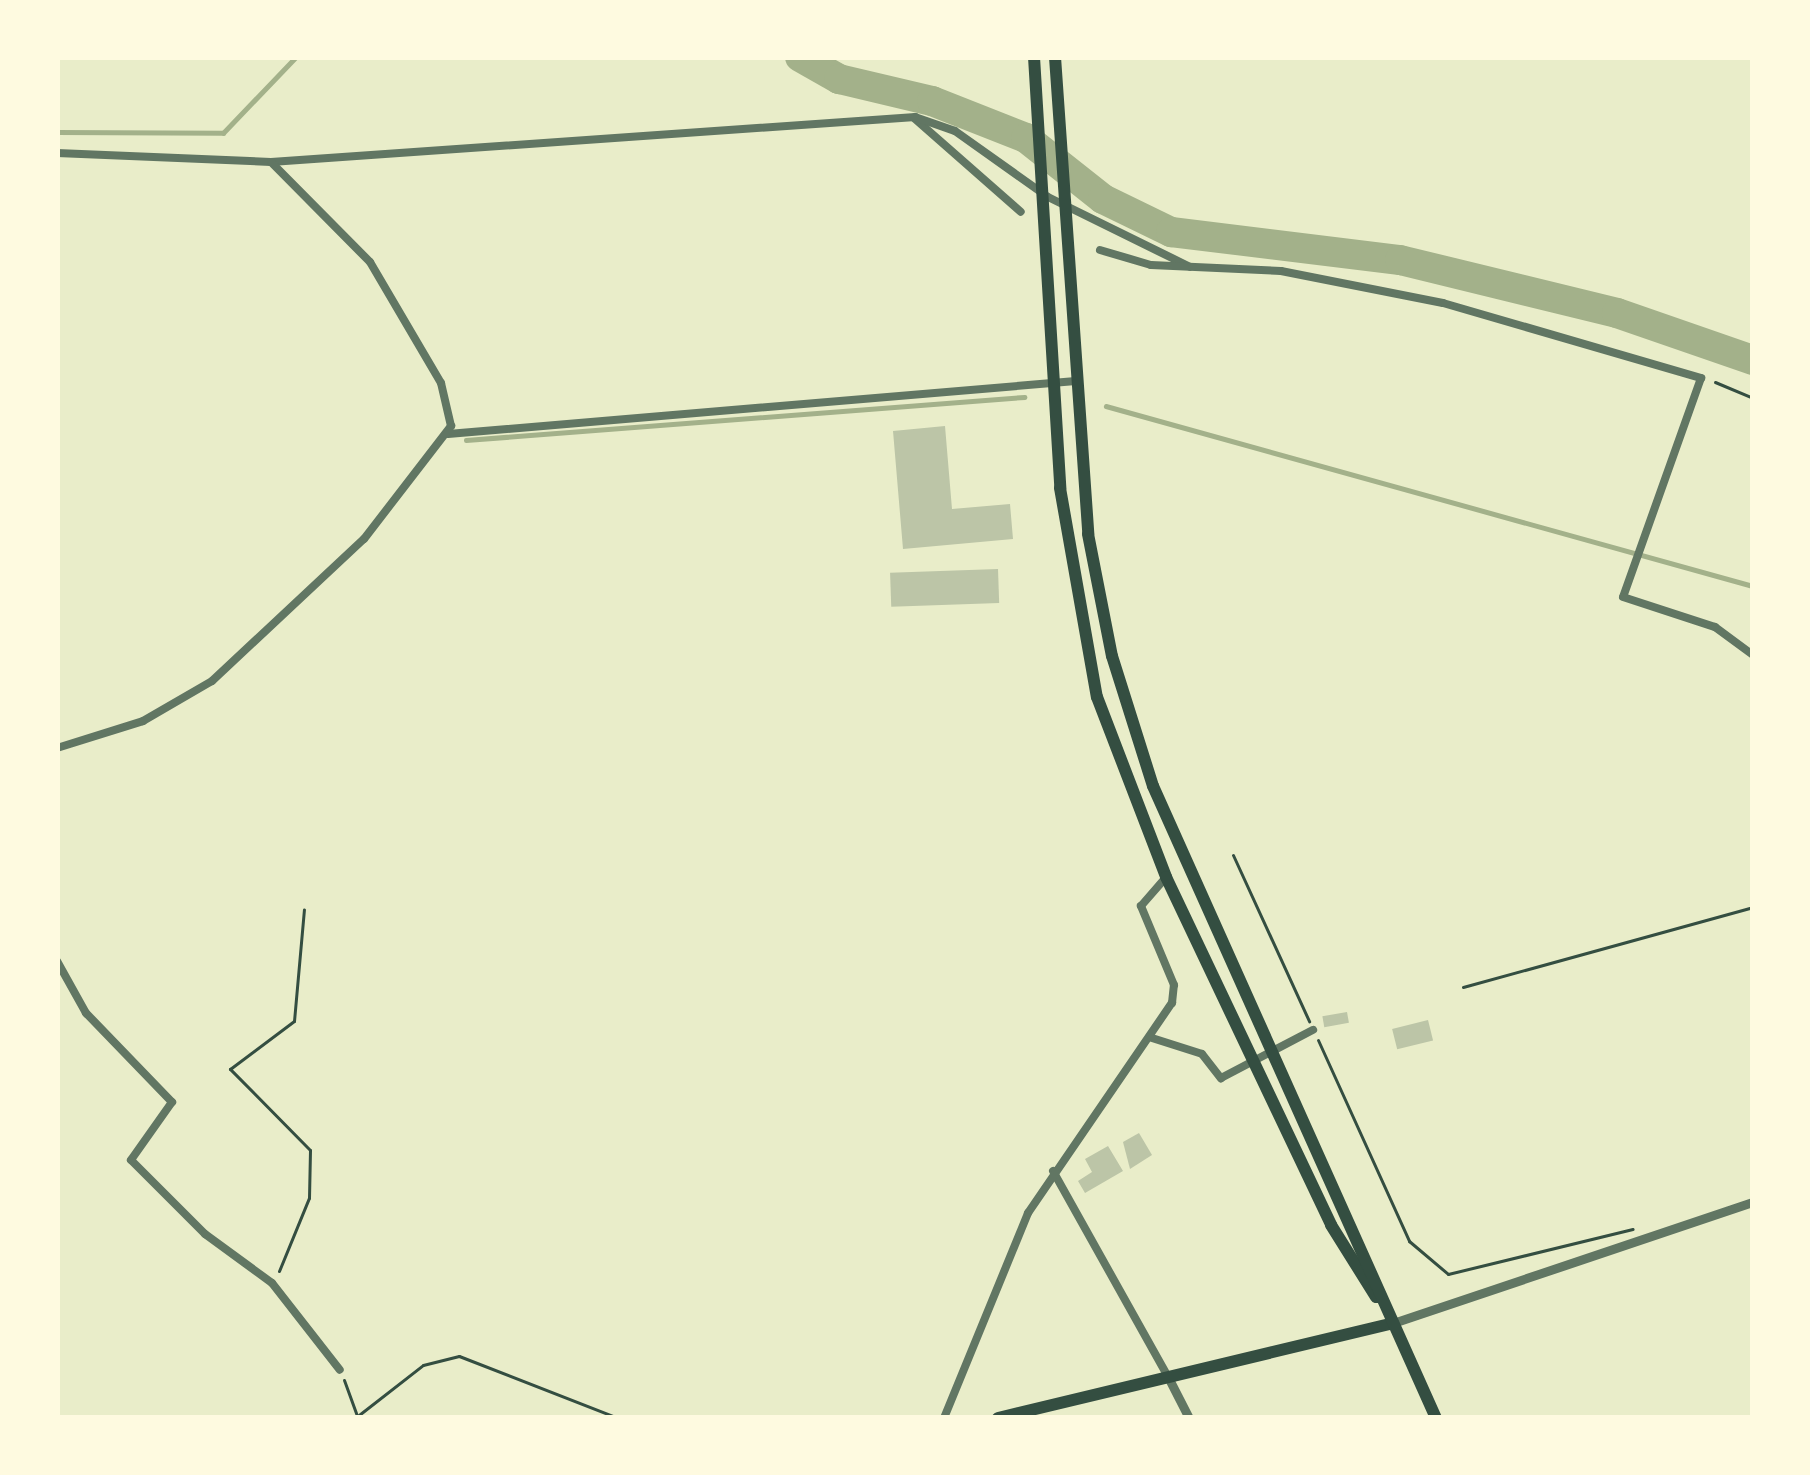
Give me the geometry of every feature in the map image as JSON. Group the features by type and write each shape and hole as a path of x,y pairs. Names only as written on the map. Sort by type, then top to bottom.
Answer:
{"main road":[{"path":"1034,57 1048,197 1054,382 1066,543 1089,662 1115,752 1166,877 1331,1226 1393,1323"},
{"path":"1055,57 1064,125 1088,534 1128,715 1436,1418"},
{"path":"998,1418 1393,1323"}],"street":[{"path":"913,117 1021,212"},
{"path":"57,153 271,162 913,117 955,130 1048,197 1069,199 1190,267"},
{"path":"271,162 359,249 389,290 441,383 448,434"},
{"path":"1100,250 1190,267 1281,272 1443,303 1701,378 1623,597 1715,627 1753,655"},
{"path":"57,748 142,721 212,681 364,538 448,434 1076,380"},
{"path":"944,1418 1007,1253 1053,1172 1152,1038 1174,985 1141,906 1166,877"},
{"path":"57,961 86,1012 172,1102 131,1160 205,1234 272,1283 340,1370"},
{"path":"1152,1038 1202,1054 1220,1078 1313,1030"},
{"path":"1053,1172 1189,1418"},
{"path":"1393,1323 1753,1202"}],"path":[{"path":"1701,378 1753,398"},
{"path":"1233,855 1409,1241 1448,1274 1629,1226 1643,1239"},
{"path":"1463,987 1753,907"},
{"path":"272,1283 309,1198 310,1150 230,1069 294,1021 304,909"},
{"path":"340,1370 356,1417 423,1366 459,1356 617,1418"}],"building":[{"path":"945,426 952,509 1010,504 1013,539 903,549 893,431"},
{"path":"998,569 999,603 891,607 890,573"},
{"path":"1347,1012 1349,1023 1324,1027 1322,1016"},
{"path":"1428,1020 1433,1040 1397,1049 1392,1029"},
{"path":"1139,1133 1152,1155 1130,1169 1123,1142"},
{"path":"1108,1146 1123,1171 1085,1193 1078,1181 1092,1172 1085,1159"}],"waterway":[{"path":"57,132 223,133 296,57"},
{"path":"800,57 839,79 932,101 1026,138 1103,199 1171,232 1400,260 1617,313 1753,360"},
{"path":"466,440 1024,397"},
{"path":"1106,406 1753,586"}]}
